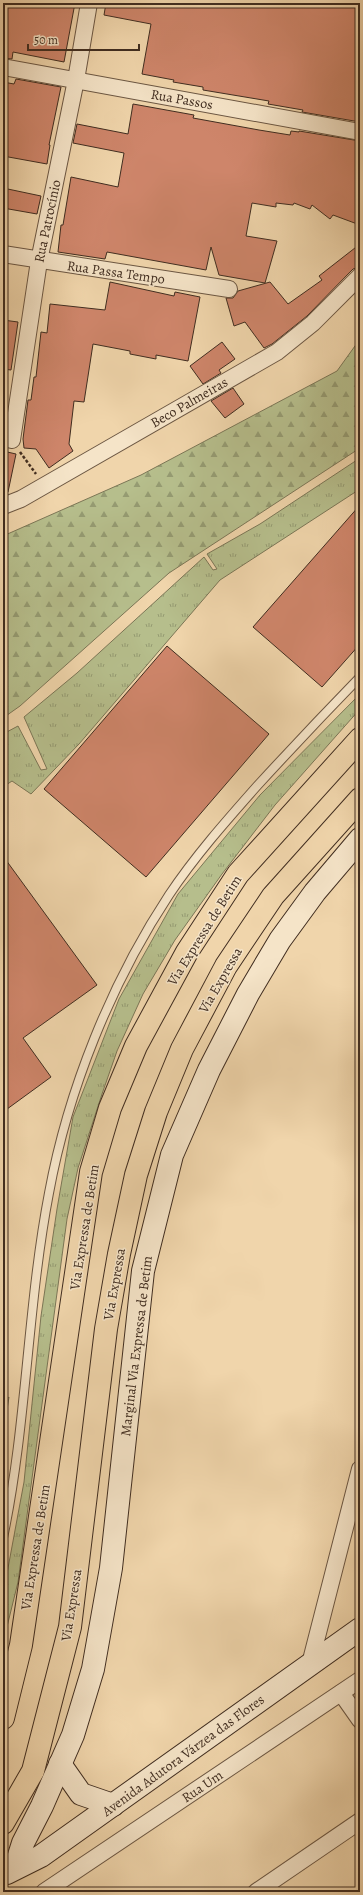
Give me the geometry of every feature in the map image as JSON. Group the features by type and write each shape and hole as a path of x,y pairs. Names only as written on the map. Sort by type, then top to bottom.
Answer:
{"highway":[{"name":"Via Expressa de Betim","path":"3,1718 21,1645 91,1172 110,1108 136,1046 183,959 238,874 360,739"},
{"name":"Via Expressa","path":"3,1823 33,1771 70,1627 106,1329 119,1254 136,1175 156,1112 182,1049 226,966 273,896 360,799"}],"street":[{"name":"Rua Patrocínio","path":"7,439 38,261 76,80 89,3"},
{"name":"Rua Passos","path":"3,67 360,132"},
{"name":"Rua Passa Tempo","path":"3,254 38,261 229,289"},
{"name":"Beco Palmeiras","path":"3,506 21,499 277,352 313,323 360,276"},
{"name":"Marginal Via Expressa de Betim","path":"9,1872 73,1735 94,1669 111,1568 143,1271 172,1155 209,1070 248,994 280,940 315,892 360,839"},
{"path":"310,1664 360,1469"},
{"name":"Avenida Adutora Várzea das Flores","path":"9,1872 41,1856 360,1629"},
{"name":"Rua Um","path":"44,1892 360,1680"},
{"path":"340,1693 360,1720"},
{"path":"60,1764 81,1794 113,1805"},
{"path":"256,1892 360,1821"}],"lane":[{"path":"3,1538 13,1489 35,1281 49,1192 71,1103 100,1021 138,948 169,895 222,826 313,724 360,677"}],"path":[{"path":"7,439 44,485"}],"green space":[{"path":"360,339 360,448 169,573 20,706 3,718 3,536 141,475 337,371"},
{"path":"360,458 360,489 220,580 79,744 31,794 12,781 3,787 3,734 18,726 41,770 47,769 24,717 77,673 204,557 213,570 217,569 207,554 260,524"},
{"path":"360,694 360,709 275,805 222,874 175,940 143,994 117,1051 78,1168 67,1219 18,1582 3,1643 3,1595 24,1482 41,1316 73,1117 119,999 178,894 260,795"},
{"path":"9,1397 4,1429 3,1429 3,1402"}],"building":[{"path":"3,3 75,3 64,62 13,52 12,59 3,58"},
{"path":"106,3 360,3 360,122 302,112 303,110 268,104 269,101 203,90 203,87 173,82 174,80 142,74 151,24 104,15"},
{"path":"16,79 61,87 49,145 47,164 3,156 3,82 14,84"},
{"path":"133,104 194,115 193,118 259,130 290,135 291,131 299,131 360,141 360,225 333,215 330,219 312,205 310,209 294,203 293,205 276,203 276,207 252,203 246,236 277,241 265,283 219,275 211,247 206,270 107,252 105,259 58,252 61,225 63,225 71,177 118,187 124,153 73,143 77,124 128,134"},
{"path":"3,188 41,196 37,214 3,208"},
{"path":"360,244 360,267 353,269 307,316 272,344 264,348 245,322 234,326 226,298 233,298 238,291 270,282 288,304 322,280 319,276"},
{"path":"110,282 174,296 175,292 200,297 188,361 156,355 156,359 130,354 130,351 93,344 84,402 74,401 69,444 73,451 49,468 36,449 24,448 23,439 28,400 31,400 34,377 36,377 41,332 47,333 50,304 105,310"},
{"path":"3,320 18,322 11,370 3,369"},
{"path":"222,342 235,359 219,370 221,373 203,384 190,366"},
{"path":"233,388 244,404 225,418 211,401"},
{"path":"3,451 16,454 8,492 3,491"},
{"path":"360,505 360,644 322,687 253,627"},
{"path":"167,646 269,734 146,877 44,789"},
{"path":"3,856 97,985 23,1038 51,1077 3,1112"}]}
